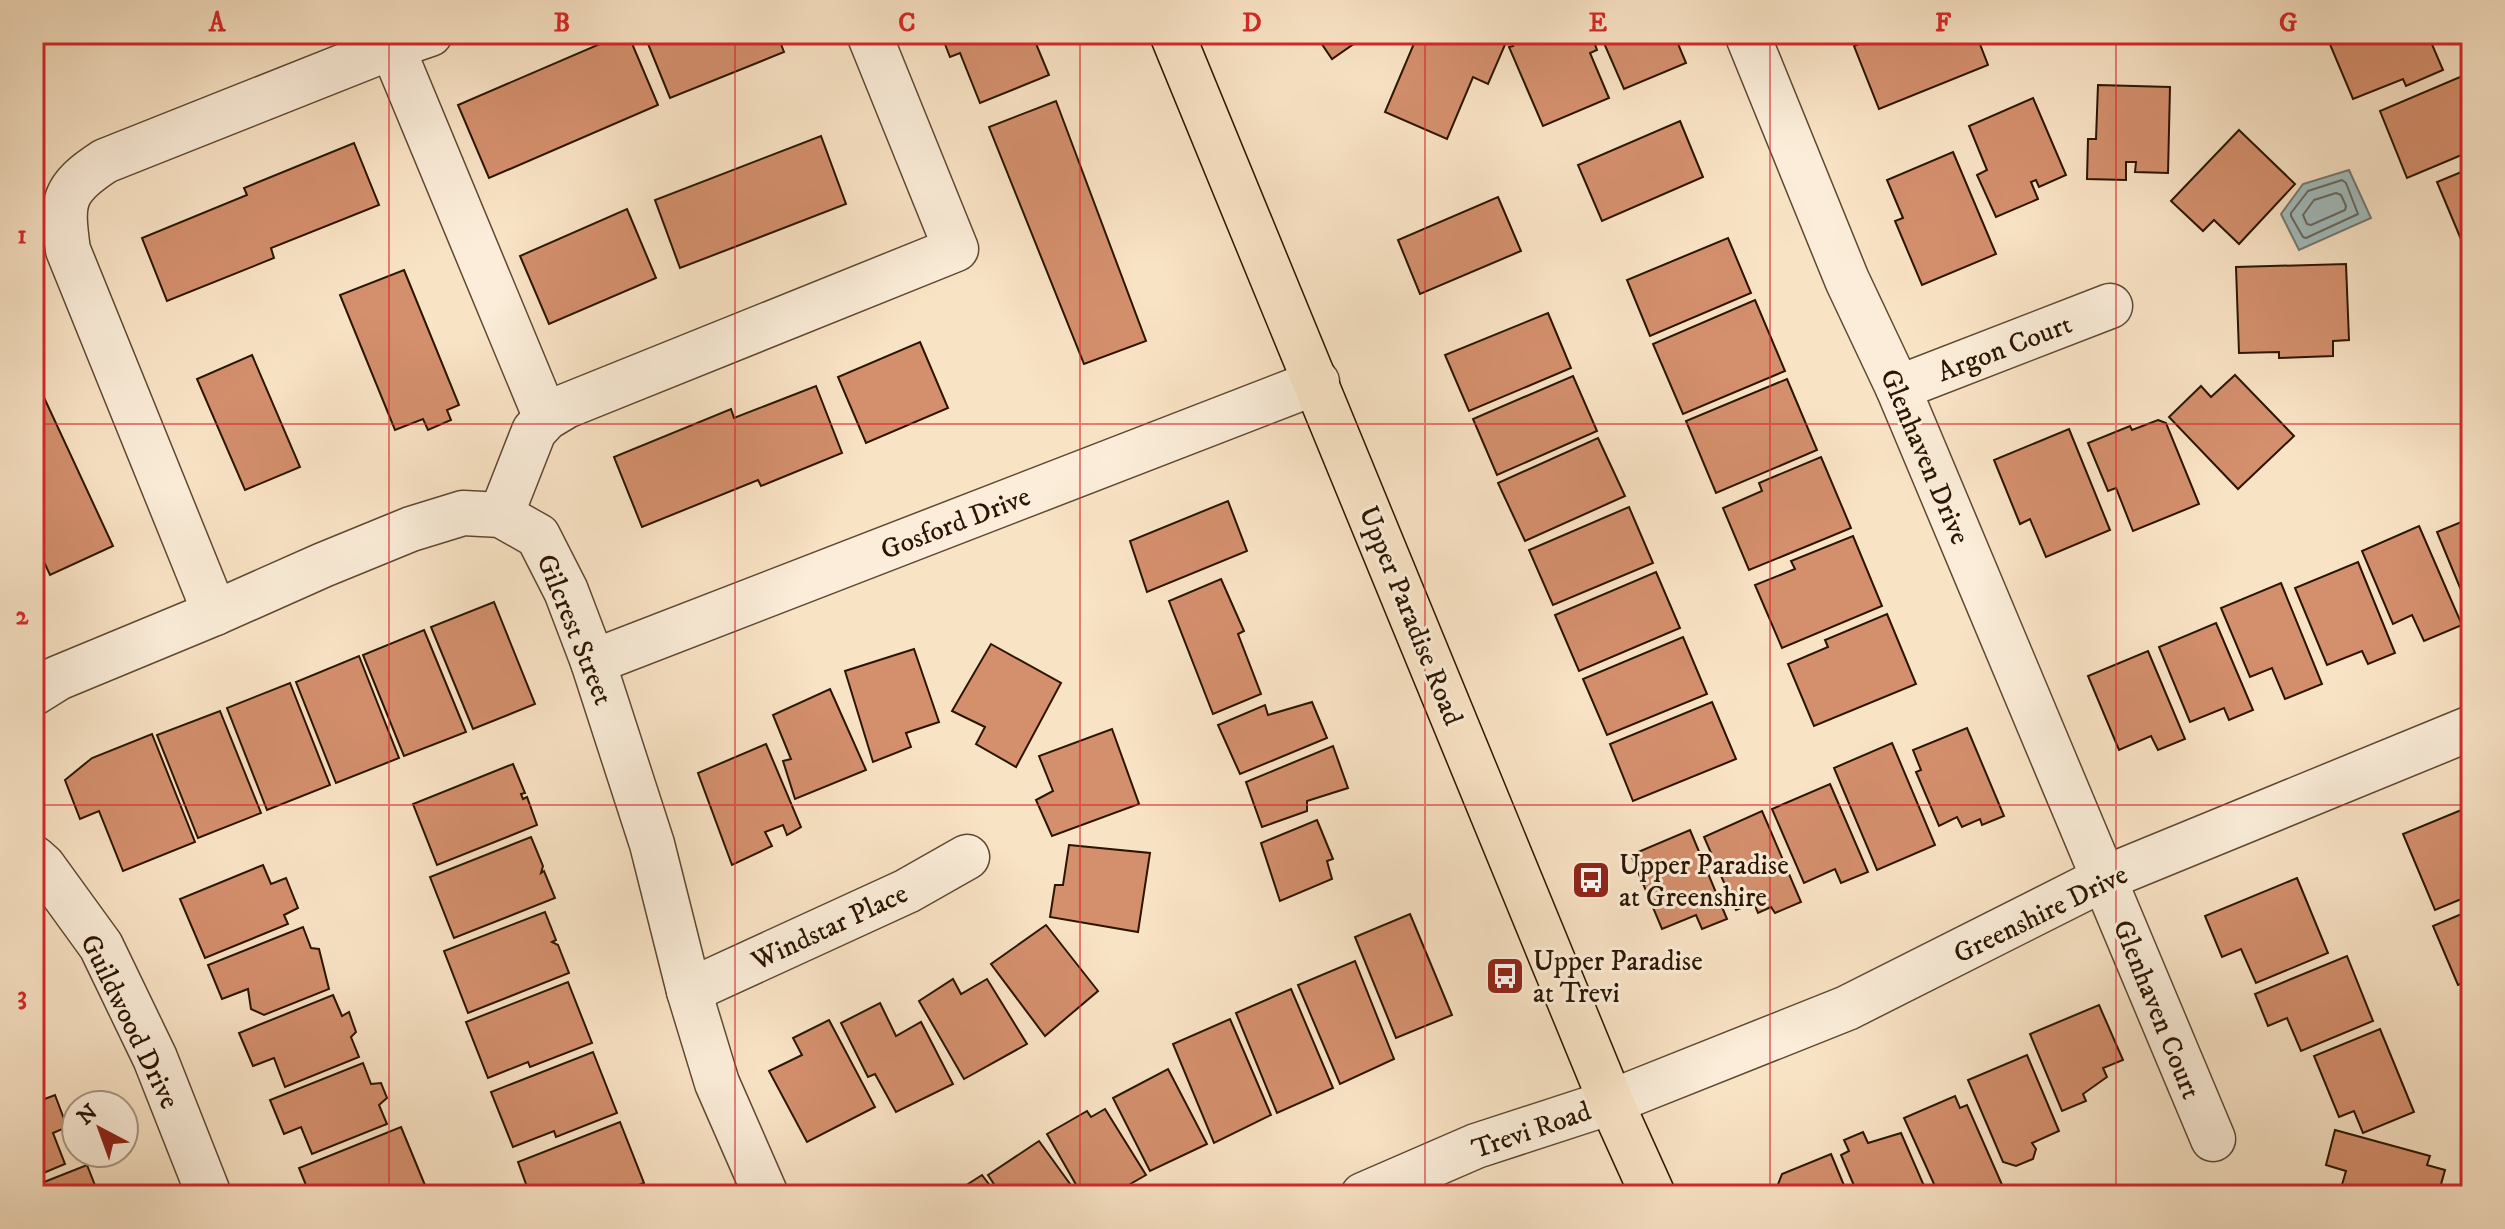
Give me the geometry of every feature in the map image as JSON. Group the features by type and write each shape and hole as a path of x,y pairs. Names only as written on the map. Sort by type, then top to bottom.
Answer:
{"main road":[{"name":"Upper Paradise Road","path":"1172,34 1611,1102 1653,1195"}],"street":[{"path":"501,515 534,431 546,418 594,394 956,249 869,34"},
{"name":"Glenhaven Drive","path":"1747,34 1847,280 1898,388 2105,878"},
{"path":"215,613 68,250 63,218 67,196 83,176 105,161 411,40 546,418"},
{"name":"Argon Court","path":"1898,388 2110,306"},
{"name":"Gosford Drive","path":"593,662 1317,382"},
{"name":"Gilcrest Street","path":"34,693 58,678 411,529 463,513 501,515 538,536 566,591 593,662 652,844 689,991 717,1083 766,1195"},
{"name":"Greenshire Drive","path":"1611,1102 1847,1008 2105,878 2471,728"},
{"name":"Windstar Place","path":"689,991 907,891 967,857"},
{"name":"Guildwood Drive","path":"34,858 101,946 155,1058 209,1195"},
{"name":"Glenhaven Court","path":"2105,878 2213,1139"},
{"name":"Trevi Road","path":"1363,1195 1476,1146 1611,1102"}],"water":[{"path":"2349,170 2371,218 2299,250 2281,214 2303,184"}],"building":[{"path":"628,34 658,105 489,178 458,105"},
{"path":"644,34 777,34 784,52 670,98"},
{"path":"941,34 1032,34 1049,75 980,103 960,53 950,57"},
{"path":"1315,34 1368,34 1332,59"},
{"path":"1418,34 1493,34 1507,40 1488,84 1473,77 1447,139 1385,112"},
{"path":"1517,34 1591,34 1597,50 1590,53 1609,98 1543,126 1509,47 1513,46 1509,37"},
{"path":"1600,34 1674,34 1686,63 1624,89"},
{"path":"1884,34 1976,34 1988,65 1879,109 1854,46"},
{"path":"2407,34 2410,42 2428,35 2443,70 2406,86 2403,79 2353,99 2326,35"},
{"path":"2467,74 2471,82 2471,151 2407,178 2380,111"},
{"path":"2098,85 2170,87 2168,173 2135,172 2136,162 2126,162 2126,180 2087,179 2088,139 2096,139"},
{"path":"2033,98 2066,175 2039,187 2036,180 2031,182 2038,199 1996,217 1977,175 1987,170 1969,126"},
{"path":"1056,101 1146,341 1084,364 989,127"},
{"path":"1680,121 1703,177 1602,221 1578,165"},
{"path":"2239,130 2295,184 2239,244 2214,220 2203,231 2171,201"},
{"path":"821,136 846,204 680,268 655,200"},
{"path":"354,143 379,205 271,248 274,258 167,301 142,238 247,195 244,188"},
{"path":"1953,152 1996,254 1922,285 1895,221 1903,218 1887,180"},
{"path":"2471,168 2471,246 2465,249 2437,182"},
{"path":"1498,197 1521,251 1420,294 1398,240"},
{"path":"627,209 656,278 549,324 520,256"},
{"path":"1728,238 1751,293 1650,336 1627,280"},
{"path":"2346,264 2349,340 2333,341 2333,356 2279,358 2279,352 2239,353 2236,267"},
{"path":"404,270 459,405 447,410 451,420 428,430 423,419 395,430 340,295"},
{"path":"1755,300 1785,371 1683,414 1653,344"},
{"path":"1548,313 1571,368 1469,411 1445,355"},
{"path":"920,342 948,408 866,443 838,377"},
{"path":"252,355 300,467 245,490 197,379"},
{"path":"2235,375 2294,436 2238,489 2169,417 2201,386 2211,397"},
{"path":"34,376 113,546 50,575 34,540"},
{"path":"1573,376 1597,431 1497,475 1473,419"},
{"path":"1787,379 1817,450 1716,493 1686,421"},
{"path":"816,386 842,453 761,486 758,480 642,527 614,457 731,409 734,418"},
{"path":"2158,420 2166,423 2199,504 2133,531 2116,488 2108,491 2088,443 2130,426 2132,430"},
{"path":"2069,429 2110,530 2046,557 2030,519 2020,524 1994,460"},
{"path":"1598,438 1625,496 1525,541 1498,483"},
{"path":"1821,457 1851,528 1749,570 1723,508 1762,491 1759,483"},
{"path":"1228,501 1247,551 1147,592 1130,541"},
{"path":"1629,507 1653,563 1553,605 1529,550"},
{"path":"2471,518 2471,605 2468,607 2437,532"},
{"path":"2419,526 2462,625 2424,641 2412,615 2393,624 2362,551"},
{"path":"1853,536 1882,606 1782,648 1755,585 1795,569 1791,561"},
{"path":"2358,562 2395,653 2368,664 2362,651 2327,665 2295,588"},
{"path":"1656,572 1680,628 1579,671 1555,615"},
{"path":"1221,579 1244,631 1238,634 1261,694 1213,714 1169,601"},
{"path":"2281,583 2322,684 2285,699 2272,668 2250,677 2221,608"},
{"path":"494,602 535,704 473,729 431,627"},
{"path":"1887,614 1916,684 1814,726 1788,664 1828,647 1825,640"},
{"path":"2216,623 2253,710 2229,720 2224,708 2190,722 2159,647"},
{"path":"424,630 466,732 404,756 363,655"},
{"path":"1683,637 1707,694 1607,735 1583,679"},
{"path":"991,644 1061,683 1016,767 976,744 985,727 952,711"},
{"path":"914,649 939,722 906,733 911,747 873,762 845,671"},
{"path":"2148,651 2185,739 2158,750 2151,736 2119,750 2088,676"},
{"path":"359,656 399,758 336,783 296,682"},
{"path":"290,683 330,785 267,810 227,708"},
{"path":"830,689 866,770 795,799 783,761 791,759 773,715"},
{"path":"1312,702 1327,738 1240,774 1218,725 1265,705 1268,715"},
{"path":"1712,702 1736,759 1633,801 1610,744"},
{"path":"220,711 261,813 198,838 157,735"},
{"path":"1967,728 2004,816 1982,825 1980,819 1962,827 1957,817 1939,826 1916,772 1921,770 1913,750"},
{"path":"1112,729 1139,804 1052,836 1036,800 1053,791 1039,756"},
{"path":"152,734 195,842 123,871 99,811 80,819 65,780 92,758"},
{"path":"1892,743 1935,845 1877,870 1834,768"},
{"path":"766,744 801,827 787,835 783,825 765,832 772,846 732,865 698,773"},
{"path":"1333,746 1348,788 1307,801 1307,811 1262,827 1246,782"},
{"path":"513,764 525,793 521,794 523,799 527,797 537,825 437,865 413,804"},
{"path":"1830,784 1868,872 1841,883 1835,869 1804,883 1772,809"},
{"path":"2471,806 2471,895 2435,910 2403,834"},
{"path":"1762,811 1801,902 1775,913 1771,907 1758,913 1754,903 1736,910 1704,837"},
{"path":"1317,820 1333,859 1327,861 1332,879 1280,901 1261,843"},
{"path":"1690,830 1727,919 1702,929 1696,915 1662,929 1631,855"},
{"path":"531,837 543,866 541,873 544,871 555,898 454,938 430,877"},
{"path":"1069,845 1150,853 1138,932 1050,917 1055,885 1063,885"},
{"path":"263,865 271,884 286,878 298,908 284,915 288,924 205,958 180,899"},
{"path":"2297,878 2328,953 2256,983 2241,949 2222,957 2205,916"},
{"path":"2471,910 2471,979 2458,985 2433,926"},
{"path":"545,912 556,940 552,942 558,945 569,973 468,1013 444,951"},
{"path":"1410,914 1452,1015 1396,1038 1355,937"},
{"path":"1046,925 1098,991 1045,1036 991,964"},
{"path":"303,927 311,948 319,949 329,989 264,1015 251,1009 248,989 222,999 208,965"},
{"path":"2347,956 2373,1021 2301,1051 2287,1018 2268,1026 2255,994"},
{"path":"1355,961 1394,1059 1340,1084 1298,985"},
{"path":"953,979 961,994 987,979 1027,1044 964,1079 919,1001"},
{"path":"568,982 592,1043 530,1067 528,1062 488,1078 466,1022"},
{"path":"1291,989 1333,1088 1277,1113 1236,1013"},
{"path":"2471,993 2471,1021 2461,998"},
{"path":"333,995 342,1016 349,1012 356,1032 351,1037 359,1057 285,1087 274,1058 253,1066 239,1033"},
{"path":"880,1003 896,1036 921,1022 953,1084 896,1112 875,1074 868,1077 841,1023"},
{"path":"2099,1005 2123,1060 2103,1068 2107,1077 2083,1094 2086,1101 2062,1111 2030,1034"},
{"path":"1230,1019 1271,1115 1214,1143 1173,1044"},
{"path":"829,1020 875,1107 807,1142 769,1071 802,1055 793,1038"},
{"path":"2380,1029 2414,1112 2363,1133 2354,1111 2339,1117 2314,1056"},
{"path":"593,1052 617,1113 556,1137 554,1131 513,1147 491,1092"},
{"path":"2027,1055 2059,1131 2032,1143 2036,1149 2033,1159 2016,1166 2003,1162 1968,1080"},
{"path":"363,1063 371,1084 381,1083 387,1098 379,1105 387,1124 312,1154 301,1127 284,1134 270,1100"},
{"path":"1168,1069 1207,1144 1150,1171 1113,1098"},
{"path":"55,1095 60,1108 60,1130 53,1133 60,1151 60,1166 34,1177 34,1103"},
{"path":"1955,1096 1960,1108 1967,1105 2003,1187 1985,1195 1939,1195 1904,1118"},
{"path":"1105,1109 1146,1175 1111,1195 1082,1195 1047,1134 1087,1111 1091,1117"},
{"path":"620,1122 644,1183 612,1195 530,1195 518,1162"},
{"path":"401,1127 427,1190 415,1195 310,1195 299,1168"},
{"path":"2335,1130 2430,1156 2427,1165 2445,1170 2438,1195 2339,1195 2346,1171 2326,1165"},
{"path":"1863,1132 1868,1143 1901,1133 1928,1195 1858,1195 1841,1155 1849,1151 1844,1140"},
{"path":"1039,1141 1078,1195 1001,1195 988,1175"},
{"path":"1831,1154 1848,1195 1774,1195 1782,1174"},
{"path":"77,1169 89,1169 98,1193 34,1195 34,1186"},
{"path":"982,1175 997,1195 951,1195"}],"place":[{"name":"Upper Paradise at Greenshire","path":"1591,880"},
{"name":"Upper Paradise at Trevi","path":"1505,976"}]}
